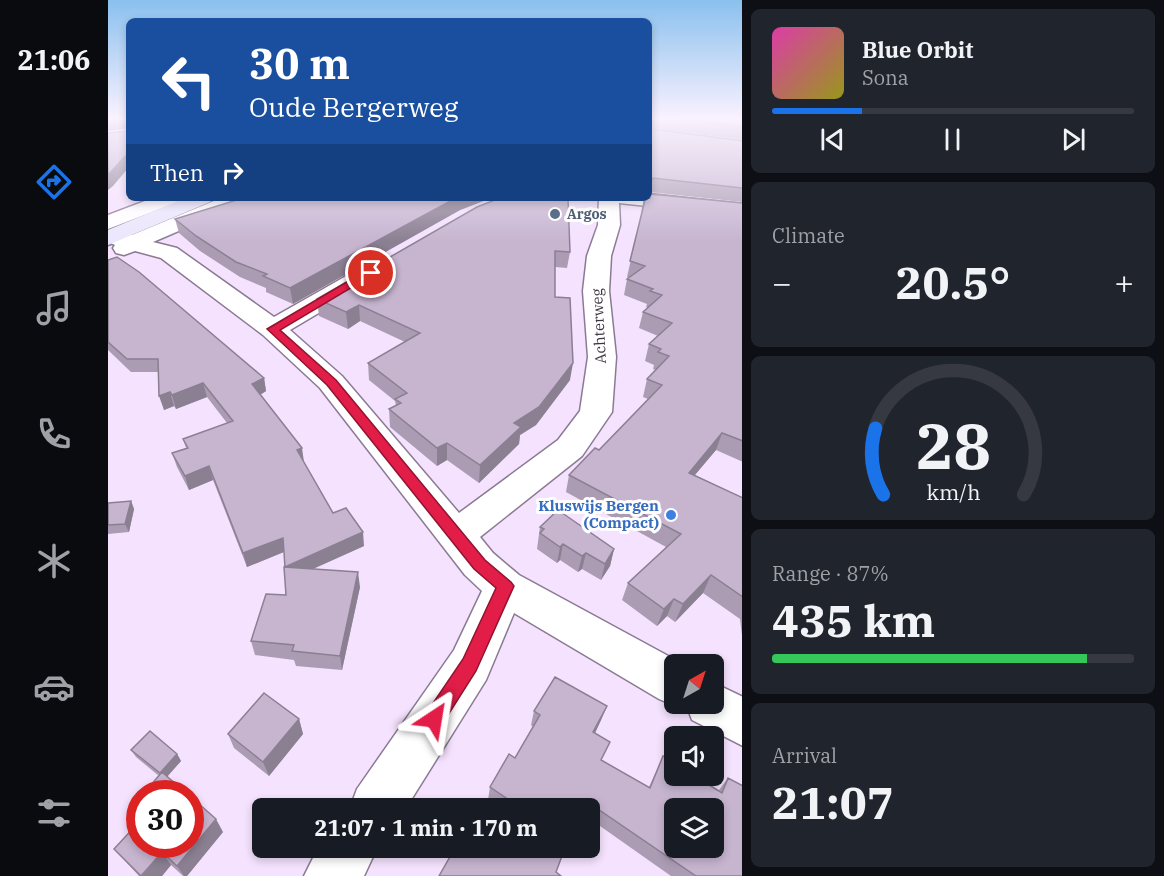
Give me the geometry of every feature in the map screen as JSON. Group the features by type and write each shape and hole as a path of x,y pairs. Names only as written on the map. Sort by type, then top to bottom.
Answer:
{"street":[{"path":"116,235 171,206 224,201"},
{"path":"116,235 171,206 224,201"},
{"name":"Achterweg","path":"456,535 570,448 596,412 602,357 596,291 599,256 609,225 609,201"},
{"path":"652,201 742,210"},
{"path":"116,235 169,252 273,329 331,382 480,564 505,586 664,678"},
{"path":"273,329 376,270"},
{"path":"383,798 470,665 505,586"},
{"path":"724,713 742,723"},
{"path":"332,876 344,858"}],"building":[{"path":"108,160 122,160 108,175"},
{"path":"652,160 742,160 742,188 653,178 652,180"},
{"path":"652,194 742,203 742,441 722,433 689,473 742,498 742,596 711,575 683,604 674,599 664,609 628,583 681,534 569,475 595,448 599,450 662,385 647,379 669,356 658,352 661,349 649,344 672,323 643,312 662,295 627,279 645,266 630,261 644,201 652,201"},
{"path":"233,201 450,201 290,288 263,276 267,274 236,262 175,219"},
{"path":"492,201 568,201 570,252 555,251 555,297 570,298 573,363 539,407 514,423 521,427 480,465 447,443 437,448 389,409 401,403 395,399 407,393 368,363 420,333 359,305 346,312 317,299 477,207"},
{"path":"117,257 139,272 264,378 252,384 302,448 297,450 333,513 346,508 363,532 285,567 283,538 243,553 209,466 185,476 172,453 188,448 183,439 233,421 203,383 172,395 170,392 159,396 158,359 127,359 108,342 108,260"},
{"path":"131,501 125,524 108,525 108,503"},
{"path":"558,510 614,549 605,564 586,553 582,556 563,544 560,547 540,533 544,529 540,527"},
{"path":"284,567 358,572 340,656 292,651 294,645 251,641 266,594 286,595"},
{"path":"555,677 607,706 593,732 610,742 601,760 650,788 663,756 664,786 710,786 722,793 728,778 742,785 742,876 696,876 670,858 724,858 724,798 664,798 664,854 600,811 600,798 506,798 490,787 509,754 515,758 540,715 534,711"},
{"path":"264,693 299,719 263,762 228,734"},
{"path":"150,731 177,754 160,773 131,750"},
{"path":"162,772 171,780 155,780"},
{"path":"204,808 216,819 204,833"},
{"path":"126,836 126,858 157,858 141,876 114,849"},
{"path":"168,858 184,858 177,866"},
{"path":"449,858 561,858 556,872 561,876 439,876"}],"place":[{"name":"Argos","path":"555,214"},
{"name":"Kluswijs Bergen (Compact)","path":"671,515"}],"route":[{"path":"371,273 273,329 331,382 480,564 505,586 470,665 434,719"}]}
